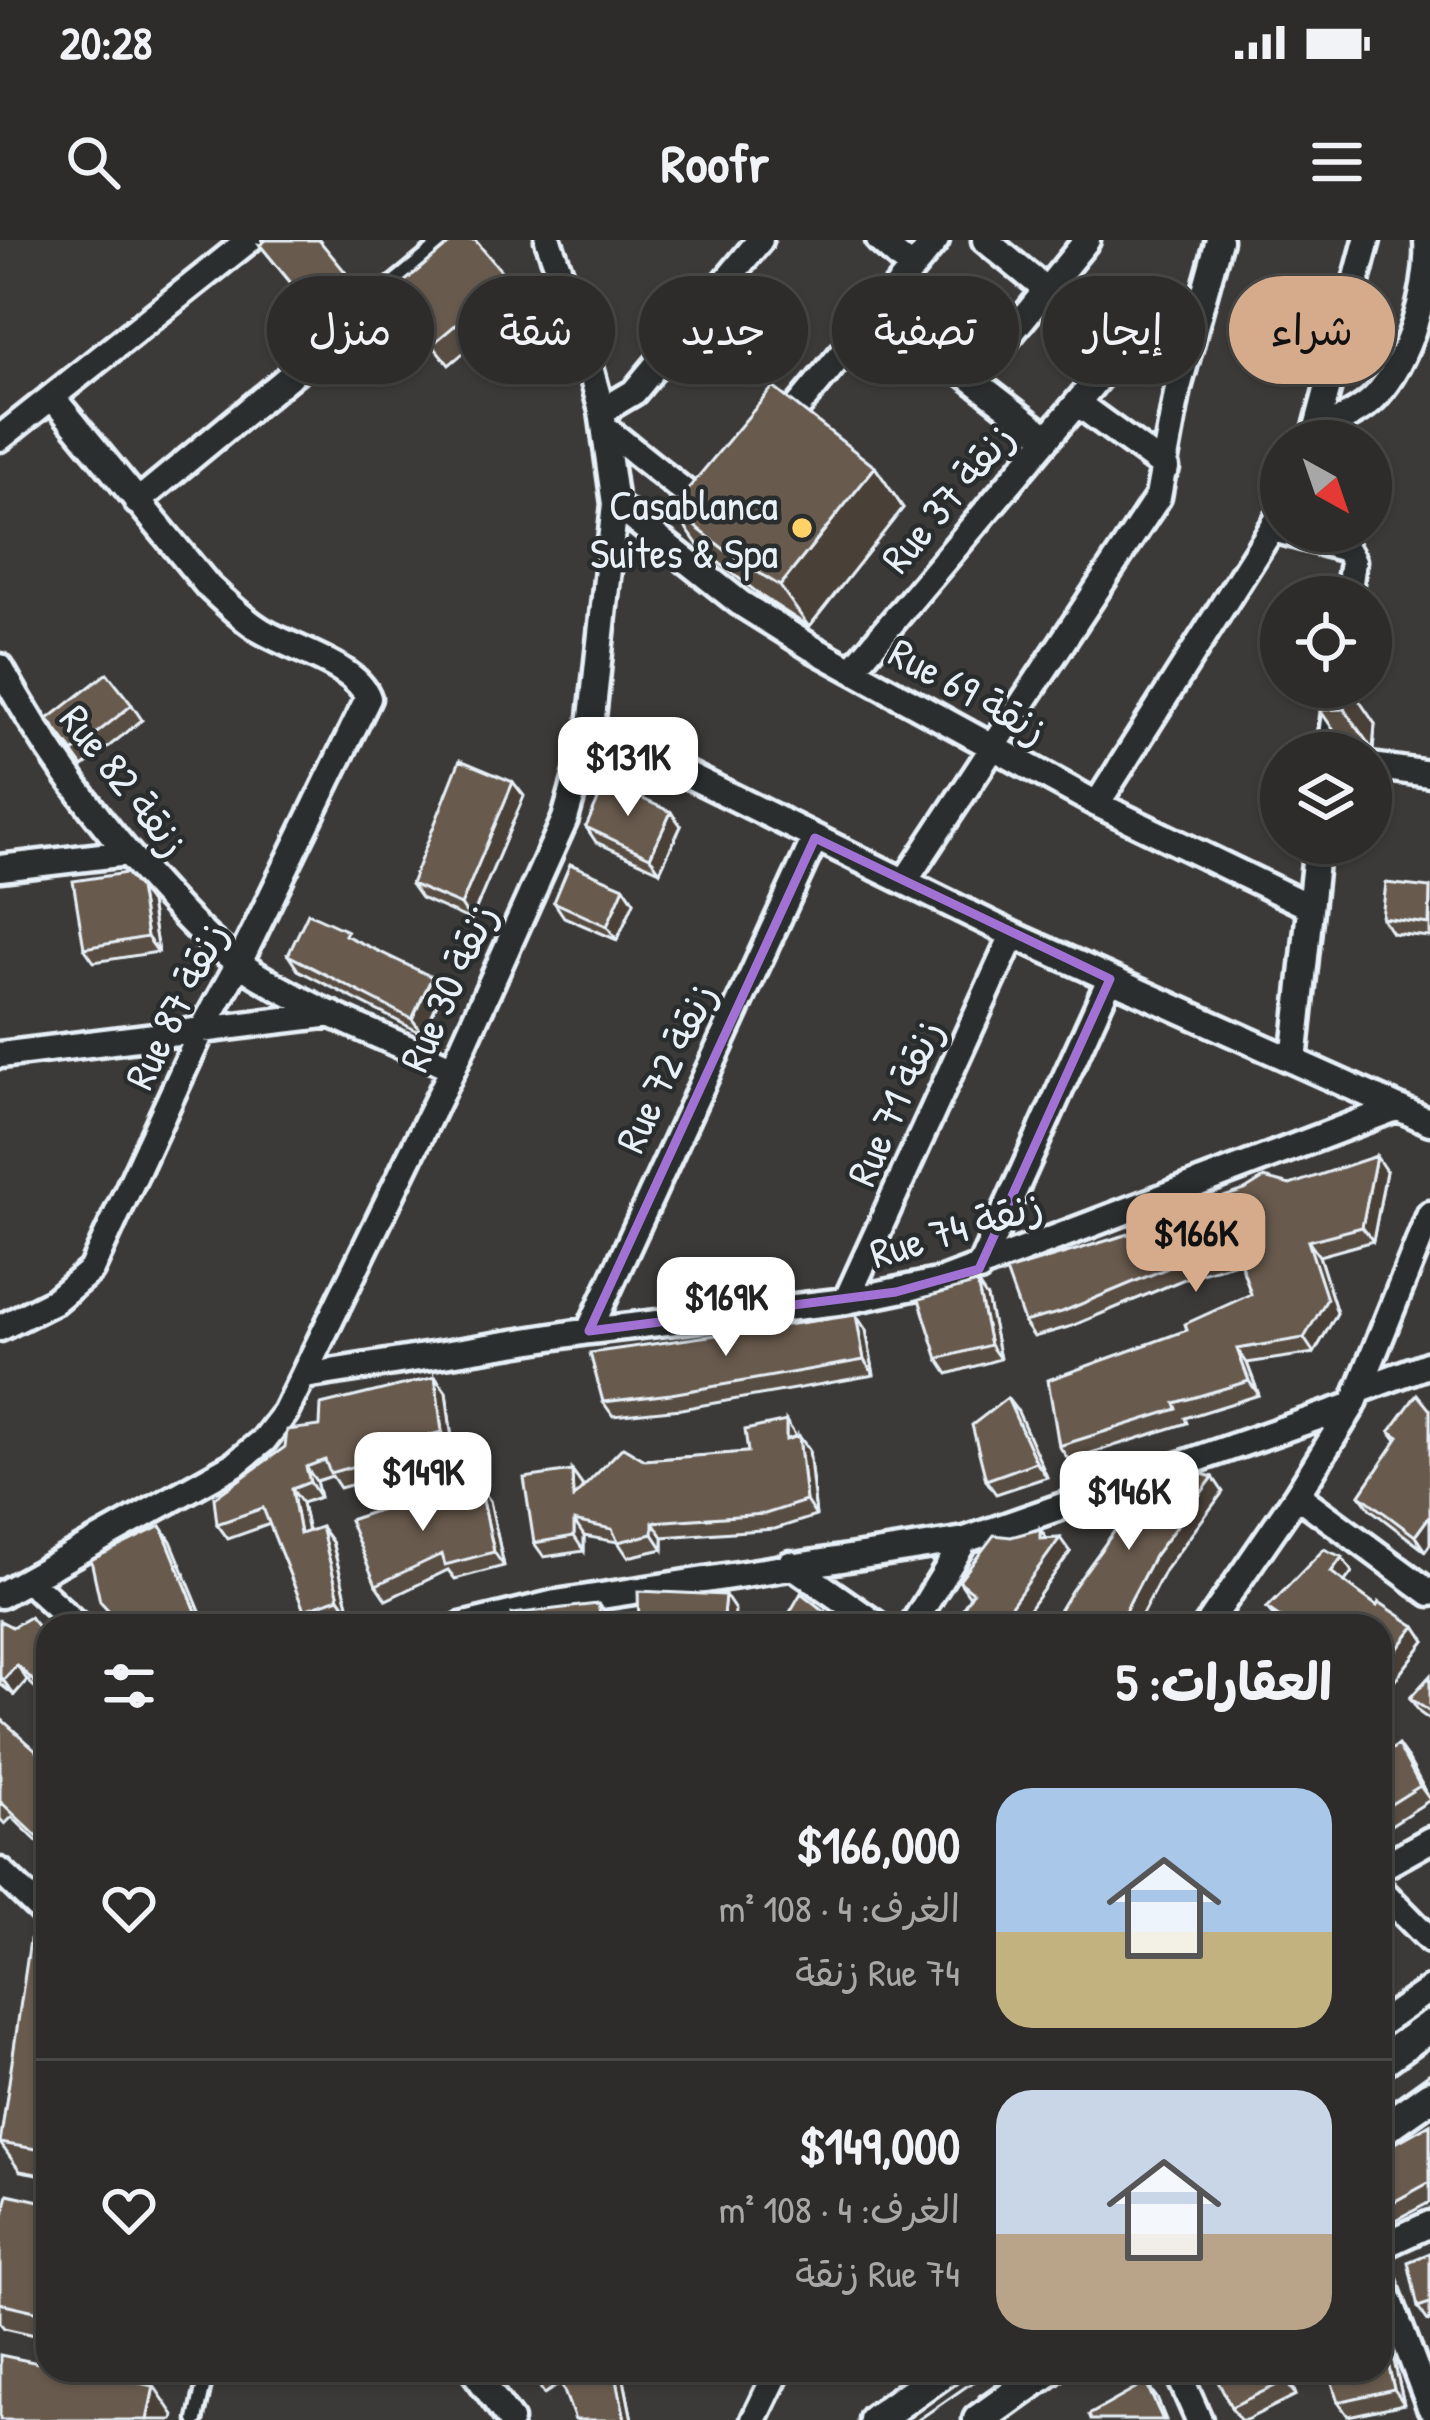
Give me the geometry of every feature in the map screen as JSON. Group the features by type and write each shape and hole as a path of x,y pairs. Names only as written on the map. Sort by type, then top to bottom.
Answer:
{"street":[{"path":"0,438 249,240"},
{"path":"52,397 137,502 455,240"},
{"name":"Rue 30 زنقة","path":"0,1594 235,1464 264,1440 305,1376 454,1068 566,819 590,727 615,504 604,420 577,320 548,240"},
{"path":"736,482 718,504 707,507 604,420 634,392 760,240"},
{"path":"879,240 912,269"},
{"path":"906,276 936,240"},
{"path":"985,240 1043,288"},
{"path":"1057,276 1087,240"},
{"path":"905,881 1158,497 1178,388 1219,240"},
{"path":"1320,420 1367,240"},
{"path":"1343,420 1373,399 1392,374 1418,312 1427,240"},
{"path":"1019,323 1043,294"},
{"path":"765,447 832,366"},
{"path":"978,384 1048,438"},
{"name":"Rue 37 زنقة","path":"852,670 1093,384"},
{"path":"1077,403 1166,468"},
{"name":"Rue 87 زنقة","path":"0,1328 54,1301 92,1270 202,1030 365,708 366,692 356,679 237,614 137,502"},
{"name":"Rue 69 زنقة","path":"615,504 740,603 852,670 1097,804 1308,906"},
{"path":"1097,804 1260,548"},
{"name":"Rue 82 زنقة","path":"0,667 67,778 184,917 239,963 332,1014 454,1068"},
{"path":"590,727 1013,935 1430,1122"},
{"path":"1392,769 1430,774"},
{"name":"Rue 72 زنقة","path":"590,1331 815,838"},
{"path":"0,868 127,853"},
{"path":"1294,1061 1314,864"},
{"name":"Rue 71 زنقة","path":"846,1301 1013,935"},
{"path":"979,1269 1110,979"},
{"path":"0,1055 332,1014"},
{"name":"Rue 74 زنقة","path":"305,1376 590,1331 846,1301 979,1269 1396,1108"},
{"path":"1215,1614 1356,1398 1430,1214"},
{"path":"511,1614 790,1564 965,1540 1356,1398 1430,1364"},
{"path":"1297,1495 1430,1593"},
{"path":"919,1614 965,1540"},
{"path":"790,1564 862,1614"},
{"path":"28,1580 66,1614"},
{"path":"1392,1861 1430,1840"},
{"path":"0,1871 36,1906"},
{"path":"1392,1901 1430,1940"},
{"path":"1392,2016 1430,1989"},
{"path":"1392,2053 1430,2026"},
{"path":"1392,2123 1430,2096"},
{"path":"1392,2241 1430,2224"},
{"path":"1392,2306 1430,2407"},
{"path":"482,2382 510,2420"},
{"path":"754,2420 772,2382"},
{"path":"875,2420 928,2382"},
{"path":"979,2420 1031,2382"},
{"path":"1182,2382 1199,2420"}],"lane":[{"path":"196,2420 204,2382"}],"highlighted area":[{"path":"815,838 1110,979 979,1269 896,1292 589,1331"}],"building":[{"path":"266,240 319,240 347,274 285,276 260,245"},
{"path":"454,240 475,240 506,276 458,276 458,323 434,343 434,276 411,276"},
{"path":"773,387 875,467 780,586 735,558 672,508"},
{"path":"107,673 132,705 73,752 48,719"},
{"path":"460,760 513,782 461,905 411,884"},
{"path":"606,782 671,812 650,857 586,827"},
{"path":"570,864 624,887 607,926 554,902"},
{"path":"126,873 139,888 147,937 84,948 73,881"},
{"path":"1386,883 1430,888 1429,924 1382,918"},
{"path":"308,913 432,977 412,1019 288,955"},
{"path":"1376,1156 1362,1227 1308,1241 1327,1299 1304,1338 1237,1349 1249,1381 1059,1446 1048,1380 1187,1330 1185,1324 1251,1294 1235,1246 1024,1322 1006,1271 1129,1234 1245,1190 1264,1178 1290,1185"},
{"path":"977,1283 990,1345 938,1359 919,1299"},
{"path":"856,1315 864,1360 671,1394 603,1402 590,1353"},
{"path":"435,1377 442,1432 407,1441 408,1451 330,1473 325,1460 306,1467 310,1482 292,1489 300,1534 321,1527 339,1598 304,1610 263,1508 217,1524 214,1498 285,1447 287,1430 320,1426 321,1405"},
{"path":"1417,1394 1430,1410 1430,1520 1415,1536 1360,1495 1399,1437 1390,1431"},
{"path":"1007,1398 1036,1462 986,1480 972,1425"},
{"path":"786,1421 786,1440 799,1436 806,1501 765,1514 653,1522 653,1534 618,1542 612,1529 574,1521 574,1536 534,1543 524,1478 572,1471 573,1498 623,1447 645,1460 748,1452 745,1430"},
{"path":"1194,1472 1213,1477 1154,1556 1123,1614 1057,1614 1116,1529 1109,1525 1123,1501"},
{"path":"480,1487 494,1552 445,1565 442,1554 376,1585 349,1520 405,1501 408,1508"},
{"path":"161,1526 197,1614 112,1614 100,1601 91,1560"},
{"path":"1040,1529 1040,1539 1060,1538 1005,1614 959,1614 973,1592 959,1581 994,1535 1011,1537"},
{"path":"1324,1549 1342,1557 1331,1572 1377,1606 1379,1602 1415,1626 1392,1656 1392,1614 1276,1614 1267,1608"},
{"path":"638,1591 725,1595 723,1614 639,1614"},
{"path":"801,1593 828,1614 789,1614"},
{"path":"598,1604 600,1614 512,1614"},
{"path":"30,1617 36,1624 36,1683 17,1665 3,1680 0,1677 0,1621 12,1627"},
{"path":"1430,1676 1430,1712 1410,1698"},
{"path":"0,1718 36,1750 36,1836 0,1805"},
{"path":"1398,1745 1420,1786 1392,1804 1392,1749"},
{"path":"30,1940 36,1944 36,2149 0,2143"},
{"path":"1430,2124 1430,2182 1392,2203 1392,2146"},
{"path":"8,2194 36,2200 36,2311 0,2303 0,2229"},
{"path":"1430,2253 1430,2303 1418,2307 1408,2262"},
{"path":"0,2355 36,2362 36,2382 154,2386 147,2420 0,2420"},
{"path":"1392,2381 1394,2389 1338,2402 1332,2382"},
{"path":"561,2382 617,2382 625,2420 575,2420"},
{"path":"1218,2382 1283,2382 1231,2407"},
{"path":"1146,2383 1163,2420 1091,2420 1089,2415"}],"tram line":[{"path":"1392,2100 1430,2073"},
{"path":"918,2420 973,2382"},
{"path":"979,2396 999,2382"}],"place":[{"name":"Casablanca Suites & Spa","path":"802,528"}]}
